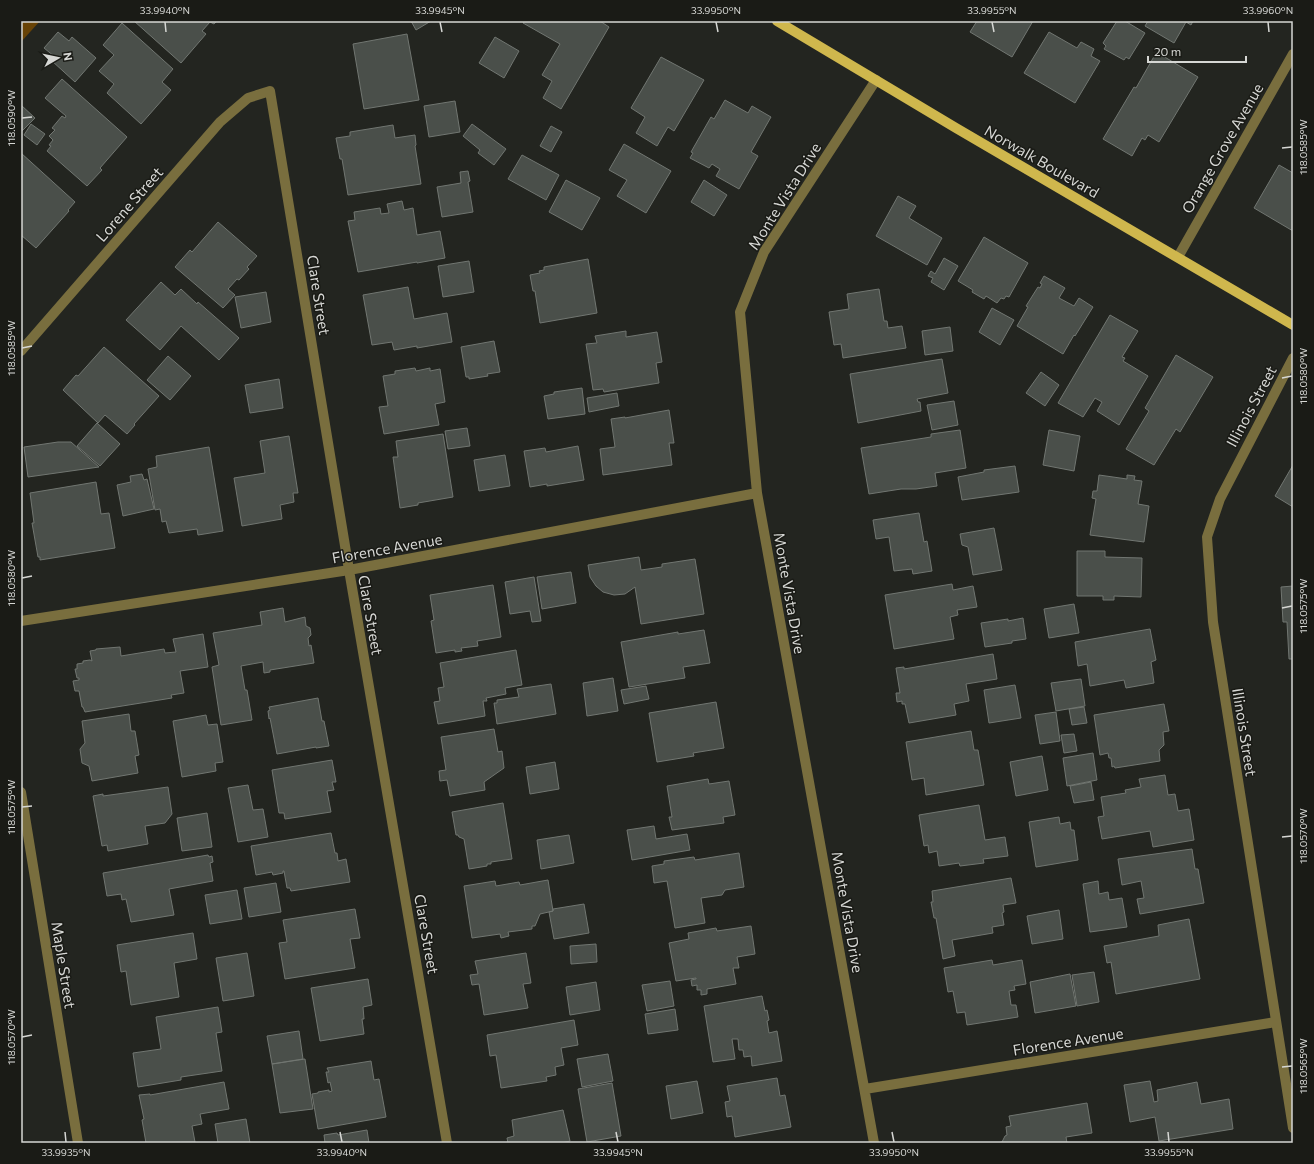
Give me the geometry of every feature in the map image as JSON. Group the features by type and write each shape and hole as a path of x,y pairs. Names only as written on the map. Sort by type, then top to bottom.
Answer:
{"main road":[{"name":"Norwalk Boulevard","path":"777,21 956,128 1293,325"}],"street":[{"name":"Orange Grove Avenue","path":"1178,257 1293,54"},
{"name":"Monte Vista Drive","path":"874,1143 757,493 740,312 764,252 876,80"},
{"name":"Lorene Street","path":"21,351 220,122 248,98 270,91"},
{"name":"Clare Street","path":"270,91 348,570 447,1143"},
{"name":"Illinois Street","path":"1293,358 1220,499 1207,537 1213,622 1293,1128"},
{"name":"Florence Avenue","path":"21,622 348,570 757,493"},
{"name":"Maple Street","path":"21,792 78,1143"},
{"name":"Florence Avenue","path":"865,1089 1276,1022"}],"shaded area":[{"path":"21,21 40,21 21,42"}],"building":[{"path":"134,21 217,21 214,24 210,22 202,31 206,34 181,63"},
{"path":"411,21 431,21 416,30"},
{"path":"524,21 600,21 609,27 561,109 543,98 552,81 542,75 560,44 523,23"},
{"path":"977,21 1033,21 1012,57 970,32"},
{"path":"1117,21 1125,21 1145,33 1129,59 1126,57 1124,60 1104,49 1106,46 1103,43"},
{"path":"1148,21 1193,21 1191,25 1186,22 1174,43 1145,26"},
{"path":"122,23 173,69 162,82 171,90 141,124 107,93 114,84 99,71 114,55 103,45"},
{"path":"58,32 69,41 72,37 96,58 75,82 52,61 55,57 44,48"},
{"path":"1049,32 1077,48 1081,42 1094,49 1091,56 1100,61 1075,103 1024,73"},
{"path":"407,34 419,100 364,109 353,44"},
{"path":"495,37 519,51 504,78 479,63"},
{"path":"1156,53 1198,77 1159,142 1148,135 1145,140 1142,138 1132,156 1103,139 1134,87 1136,88"},
{"path":"661,57 704,80 674,131 668,127 657,146 636,133 645,117 631,108"},
{"path":"62,79 127,137 100,168 102,170 87,186 47,151 53,140 49,136 55,130 52,128 62,116 65,118 66,116 45,98"},
{"path":"725,100 748,113 752,106 771,117 751,152 758,156 739,189 716,176 720,169 712,164 709,168 690,158 693,153 691,152 711,117 714,119"},
{"path":"455,101 460,132 429,137 424,106"},
{"path":"21,105 35,118 21,132"},
{"path":"31,124 45,134 37,145 24,135"},
{"path":"472,124 506,149 494,165 478,153 480,150 463,136"},
{"path":"393,125 395,138 415,135 415,146 421,184 348,195 342,159 340,159 336,138 350,136 350,132"},
{"path":"551,126 562,132 551,152 540,146"},
{"path":"624,144 671,171 646,213 617,196 627,180 609,170"},
{"path":"21,153 75,202 68,210 69,211 36,248 21,235"},
{"path":"522,155 559,175 546,200 508,179"},
{"path":"1279,165 1293,173 1293,231 1254,208"},
{"path":"468,171 470,181 468,182 473,212 442,217 437,187 461,183 460,172"},
{"path":"566,180 600,198 582,230 549,212"},
{"path":"704,180 727,195 714,216 691,202"},
{"path":"898,196 916,206 909,218 942,238 927,265 876,236"},
{"path":"402,201 404,210 413,208 417,235 440,231 445,258 358,272 348,221 355,220 354,212 380,208 381,214 389,213 387,204"},
{"path":"218,222 257,256 247,267 249,269 228,289 235,295 223,308 175,267 190,250 192,252"},
{"path":"984,237 1028,263 1009,297 1006,296 1004,299 1001,298 997,303 986,296 984,299 958,281"},
{"path":"944,258 958,266 944,290 931,282 933,278 928,276 931,271 935,274"},
{"path":"588,259 597,313 540,323 535,291 533,291 530,275 540,273 539,271 544,270 544,267"},
{"path":"469,261 474,292 443,297 438,266"},
{"path":"1044,276 1065,288 1059,298 1074,306 1079,298 1093,307 1063,354 1017,326 1028,307 1026,306 1038,287 1040,288 1042,284 1040,283"},
{"path":"161,282 175,295 181,289 239,338 219,360 181,326 160,350 126,320"},
{"path":"408,287 414,319 447,313 452,342 394,350 392,342 372,345 363,295"},
{"path":"879,289 884,321 887,321 888,328 902,326 906,348 843,358 841,344 834,345 829,312 849,309 847,294"},
{"path":"266,292 271,322 241,328 235,297"},
{"path":"992,308 1014,320 1000,345 979,332"},
{"path":"1110,315 1138,331 1122,357 1125,358 1123,361 1148,376 1119,425 1097,411 1102,402 1095,398 1083,417 1058,403"},
{"path":"950,327 953,351 925,355 922,331"},
{"path":"626,331 626,337 657,332 662,362 656,363 659,383 604,392 603,389 593,390 586,344 597,343 595,336"},
{"path":"494,341 500,372 487,374 488,376 469,379 469,377 466,377 461,347"},
{"path":"104,347 159,396 127,434 105,415 98,423 63,390"},
{"path":"1176,355 1213,377 1180,432 1176,429 1154,465 1126,449 1149,411 1145,408"},
{"path":"168,356 191,376 170,400 147,380"},
{"path":"942,359 948,393 917,399 918,402 920,402 921,411 858,423 850,374"},
{"path":"415,368 416,371 430,368 430,371 440,369 445,402 435,404 439,425 384,434 379,407 388,406 383,376 395,374 395,371"},
{"path":"1041,372 1059,385 1045,406 1026,393"},
{"path":"279,379 283,408 250,413 245,385"},
{"path":"582,388 585,414 548,419 544,396 554,394 554,392"},
{"path":"617,393 619,406 589,412 587,398"},
{"path":"954,401 958,425 932,430 927,405"},
{"path":"669,410 674,443 669,443 672,465 603,475 600,449 615,447 611,419"},
{"path":"97,423 120,444 100,466 77,446"},
{"path":"467,428 470,446 448,449 445,431"},
{"path":"960,430 966,468 935,473 937,486 916,489 901,489 869,494 861,448 931,437 931,434"},
{"path":"1049,430 1080,436 1074,471 1043,465"},
{"path":"443,434 453,497 418,503 418,505 400,508 393,457 398,457 396,441"},
{"path":"289,436 298,493 293,493 294,502 280,505 282,519 242,526 234,478 265,473 260,441"},
{"path":"58,442 71,442 99,467 28,477 24,447"},
{"path":"578,446 584,480 530,487 524,451 545,448 546,452"},
{"path":"209,447 223,531 198,535 197,529 169,533 166,521 162,522 160,509 155,510 148,469 157,467 156,456"},
{"path":"505,455 510,486 479,491 474,460"},
{"path":"1293,465 1293,507 1275,496"},
{"path":"1015,466 1019,492 962,500 958,477 984,472 984,470"},
{"path":"142,474 144,480 147,479 154,509 123,516 117,485 131,482 130,476"},
{"path":"1099,475 1127,479 1127,475 1135,476 1134,480 1142,481 1138,504 1149,506 1144,542 1090,535 1096,499 1092,498 1093,491 1097,491"},
{"path":"96,482 101,514 109,513 115,548 40,560 40,557 38,557 32,523 34,523 30,493"},
{"path":"919,513 924,542 927,541 932,571 913,574 912,569 894,571 889,537 876,539 873,520"},
{"path":"994,528 1002,570 973,575 968,547 962,545 960,534"},
{"path":"1077,551 1105,551 1105,557 1142,558 1141,597 1114,596 1114,600 1103,600 1103,596 1077,596"},
{"path":"639,557 641,570 662,567 662,564 695,559 704,614 641,624 635,587 625,594 614,595 603,592 596,586 590,577 588,565"},
{"path":"571,572 576,603 542,609 537,577"},
{"path":"534,577 541,621 532,622 530,611 510,614 505,582"},
{"path":"952,584 953,590 973,586 977,607 957,610 958,615 950,617 954,639 894,649 885,595"},
{"path":"493,585 501,637 477,641 478,646 461,648 462,651 455,652 455,650 436,653 431,621 434,620 430,595"},
{"path":"1293,586 1293,659 1289,659 1287,622 1283,622 1281,587"},
{"path":"1074,604 1079,633 1049,638 1044,609"},
{"path":"283,608 285,622 305,617 306,626 310,628 311,635 308,638 309,646 311,645 314,663 270,670 270,672 264,673 263,662 241,666 252,720 221,725 212,667 219,665 213,633 262,625 260,612"},
{"path":"1023,618 1026,639 1012,641 1012,643 985,647 981,623 1008,619 1008,621"},
{"path":"1150,629 1156,660 1151,662 1154,683 1126,688 1124,680 1090,686 1087,664 1078,666 1075,642"},
{"path":"704,630 710,663 683,667 685,678 629,687 621,642 678,632 678,634"},
{"path":"203,634 208,667 180,671 184,693 171,695 172,698 85,712 82,707 79,691 75,691 73,681 79,680 75,669 77,669 77,664 83,663 83,661 92,661 90,651 120,647 121,656 164,649 165,653 176,652 173,639"},
{"path":"516,650 522,685 505,688 506,694 486,698 487,701 483,701 485,716 438,724 434,702 440,701 438,688 444,687 440,663"},
{"path":"993,654 997,679 966,684 969,701 954,704 956,715 909,723 905,704 902,704 902,701 897,702 896,693 900,693 896,668 904,667 904,669"},
{"path":"613,678 618,711 587,716 583,683"},
{"path":"1081,679 1085,706 1056,711 1051,683"},
{"path":"551,684 556,714 497,724 494,703 497,703 497,700 519,697 517,689"},
{"path":"1015,685 1021,718 989,723 984,690"},
{"path":"646,686 649,699 624,704 621,690"},
{"path":"318,698 322,721 324,721 329,746 277,754 270,718 269,719 269,707"},
{"path":"716,702 724,748 693,753 694,756 657,762 649,713"},
{"path":"1164,704 1169,731 1163,732 1164,745 1159,750 1160,761 1115,768 1114,766 1112,767 1111,758 1109,758 1108,753 1100,755 1094,715"},
{"path":"1084,707 1087,723 1072,725 1069,709"},
{"path":"1056,712 1060,741 1040,744 1035,715"},
{"path":"129,714 131,731 135,731 139,755 135,756 138,773 92,781 89,766 82,763 80,749 85,743 82,721"},
{"path":"206,715 208,725 217,724 223,762 215,763 216,771 182,777 173,721"},
{"path":"494,729 498,752 502,751 504,768 484,782 485,790 450,796 447,780 440,781 439,771 446,770 441,737"},
{"path":"971,731 974,750 978,750 984,785 926,795 924,778 912,780 906,742"},
{"path":"1074,734 1077,751 1064,753 1061,735"},
{"path":"1093,753 1097,780 1067,786 1063,758"},
{"path":"1042,756 1048,790 1016,796 1010,762"},
{"path":"332,760 336,782 332,782 334,790 327,791 331,812 285,819 284,813 279,813 272,770"},
{"path":"555,762 559,789 530,794 526,767"},
{"path":"1165,775 1168,795 1175,794 1178,811 1189,809 1194,840 1153,847 1150,831 1102,839 1098,817 1104,816 1101,797 1126,793 1125,790 1141,787 1139,779"},
{"path":"708,779 709,784 729,781 735,815 723,817 724,823 672,830 669,817 672,817 667,786"},
{"path":"1091,782 1094,800 1074,803 1070,786"},
{"path":"248,785 253,810 263,809 268,837 238,842 228,788"},
{"path":"168,787 172,814 165,823 145,826 148,844 108,851 107,845 102,846 93,796"},
{"path":"503,803 512,859 491,862 491,864 487,864 487,866 469,869 464,839 456,835 452,812"},
{"path":"979,805 985,840 1005,837 1008,856 983,859 984,863 960,866 959,863 939,866 937,851 929,853 928,845 924,846 919,815"},
{"path":"207,813 212,847 182,851 177,818"},
{"path":"1059,817 1060,824 1070,822 1071,830 1074,830 1078,860 1036,867 1029,822"},
{"path":"654,826 656,839 687,834 690,850 632,860 627,830"},
{"path":"331,833 338,861 346,859 350,882 291,891 290,888 287,888 284,871 283,873 273,875 272,872 256,875 251,846"},
{"path":"569,835 574,863 541,869 537,840"},
{"path":"1192,849 1195,869 1198,869 1204,903 1140,914 1137,899 1144,898 1141,881 1122,885 1118,859"},
{"path":"739,853 744,887 725,890 722,895 701,898 705,923 675,928 667,881 654,883 652,866 664,864 664,861 694,857 695,860"},
{"path":"208,855 209,857 212,856 213,862 210,863 213,881 169,889 174,915 131,922 126,899 122,900 121,894 107,896 103,873"},
{"path":"1011,878 1016,903 1003,905 1004,912 1002,913 1004,925 992,927 993,933 952,940 955,956 943,959 936,918 934,918 931,902 933,902 932,891"},
{"path":"548,880 553,911 540,914 535,926 532,926 532,929 508,932 509,936 501,938 500,934 472,938 464,886 495,881 496,886 519,882 520,885"},
{"path":"1098,881 1099,894 1108,892 1109,900 1122,898 1127,927 1090,932 1083,884"},
{"path":"276,883 281,912 249,917 244,888"},
{"path":"237,890 242,919 210,924 205,895"},
{"path":"584,904 589,933 554,939 549,912 553,911 553,909"},
{"path":"355,909 360,938 350,939 355,968 285,979 279,943 287,942 283,920"},
{"path":"1059,910 1063,939 1032,944 1027,916"},
{"path":"1189,919 1200,979 1116,994 1111,962 1107,963 1104,946 1159,936 1158,925"},
{"path":"751,926 755,954 737,957 739,968 733,968 736,984 707,989 707,994 701,995 701,990 697,990 697,985 692,986 691,980 696,978 676,981 669,943 689,939 688,933 716,928 717,931"},
{"path":"193,933 197,959 174,963 179,997 131,1005 126,971 121,972 117,945"},
{"path":"596,944 597,962 571,964 570,946"},
{"path":"247,953 254,996 223,1001 216,958"},
{"path":"526,953 531,983 523,984 528,1008 484,1015 479,984 472,985 470,975 478,974 475,961"},
{"path":"992,960 993,965 1022,960 1026,984 1014,986 1015,990 1009,991 1011,1005 1016,1005 1018,1017 967,1025 965,1012 957,1013 953,991 948,992 944,968"},
{"path":"1094,972 1099,1002 1077,1006 1072,975"},
{"path":"1070,974 1076,1006 1035,1013 1030,982"},
{"path":"368,979 372,1005 363,1007 364,1019 362,1019 364,1034 320,1041 311,988"},
{"path":"670,981 674,1006 647,1011 642,985"},
{"path":"596,982 600,1010 570,1015 566,987"},
{"path":"762,996 765,1011 767,1010 769,1020 767,1021 769,1033 777,1031 782,1061 752,1066 751,1056 744,1057 743,1050 739,1050 738,1039 732,1039 735,1059 713,1062 704,1006"},
{"path":"218,1007 222,1032 216,1033 222,1071 181,1077 181,1080 138,1087 133,1053 161,1049 156,1017"},
{"path":"675,1009 678,1030 648,1034 645,1014"},
{"path":"574,1020 578,1045 561,1048 564,1065 555,1067 556,1075 546,1077 547,1081 501,1088 496,1055 490,1056 487,1035"},
{"path":"299,1031 303,1059 272,1064 267,1036"},
{"path":"608,1054 613,1081 582,1087 577,1059"},
{"path":"305,1059 313,1109 280,1113 272,1064"},
{"path":"371,1061 374,1080 379,1079 386,1117 318,1129 312,1094 329,1090 329,1092 332,1091 330,1082 328,1083 326,1072 329,1072 327,1068"},
{"path":"777,1078 780,1096 785,1095 791,1127 735,1137 732,1116 727,1117 725,1102 730,1101 727,1086"},
{"path":"697,1081 703,1113 671,1119 666,1086"},
{"path":"1150,1081 1154,1102 1158,1101 1157,1090 1197,1082 1201,1104 1229,1099 1233,1129 1159,1141 1155,1117 1130,1122 1124,1085"},
{"path":"224,1082 229,1109 200,1114 202,1124 192,1126 195,1142 146,1143 142,1120 144,1119 139,1095 150,1095"},
{"path":"612,1083 621,1136 587,1142 578,1089"},
{"path":"1087,1103 1092,1133 1066,1137 1067,1143 998,1143 1002,1142 1007,1135 1006,1127 1011,1126 1009,1116"},
{"path":"563,1110 570,1141 562,1143 508,1143 507,1138 514,1136 512,1120"},
{"path":"246,1119 250,1143 218,1143 215,1124"},
{"path":"367,1130 369,1143 325,1143 324,1135 337,1133 338,1135"}]}
